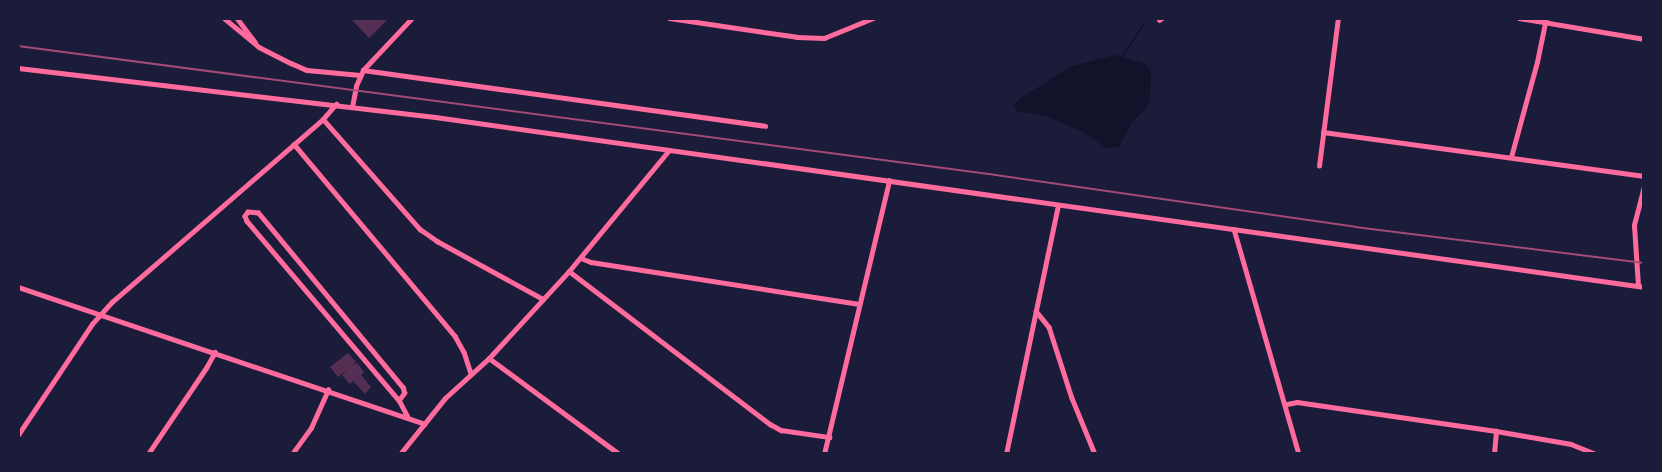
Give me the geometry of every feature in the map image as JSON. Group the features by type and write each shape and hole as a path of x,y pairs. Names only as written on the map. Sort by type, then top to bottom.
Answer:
{"street":[{"path":"224,18 259,46 307,70 361,73 765,126"},
{"path":"237,18 259,46"},
{"path":"352,107 361,73 412,18"},
{"path":"669,18 797,37 824,38 873,18"},
{"path":"1320,166 1338,18"},
{"path":"1519,18 1546,20 1644,39"},
{"path":"1511,157 1546,20"},
{"path":"18,68 336,104 1641,286 1634,225 1644,186"},
{"path":"18,435 101,314 322,119 336,104"},
{"path":"322,119 420,229 437,242 543,299"},
{"path":"1323,132 1644,176"},
{"path":"294,144 455,336 465,352 471,373"},
{"path":"400,454 471,373 489,358 569,271 669,150"},
{"path":"824,454 830,437 889,181"},
{"path":"1006,454 1058,206"},
{"path":"399,400 404,393 403,388 258,213 248,212 245,216 247,221 399,400 408,417"},
{"path":"1234,228 1287,404 1299,454"},
{"path":"580,258 591,262 859,304"},
{"path":"569,271 770,424 781,430 830,437"},
{"path":"18,287 215,351 424,424"},
{"path":"1036,311 1049,327 1095,454"},
{"path":"148,454 215,351"},
{"path":"489,358 619,454"},
{"path":"292,454 311,428 328,390"},
{"path":"1287,404 1297,402 1496,430 1571,444 1596,454"},
{"path":"1494,454 1496,430"}],"shaded area":[{"path":"1115,55 1145,63 1151,71 1150,99 1147,108 1132,122 1119,147 1105,148 1085,133 1046,116 1017,111 1014,106 1019,99 1072,66"}],"building":[{"path":"350,18 389,18 369,38"},
{"path":"348,353 356,362 352,365 357,363 364,372 361,375 371,387 365,394 353,381 350,384 342,375 348,369 338,377 330,367"}],"waterway":[{"path":"1123,56 1143,25"}],"railway":[{"path":"18,46 989,174 1355,227 1644,263"}]}
